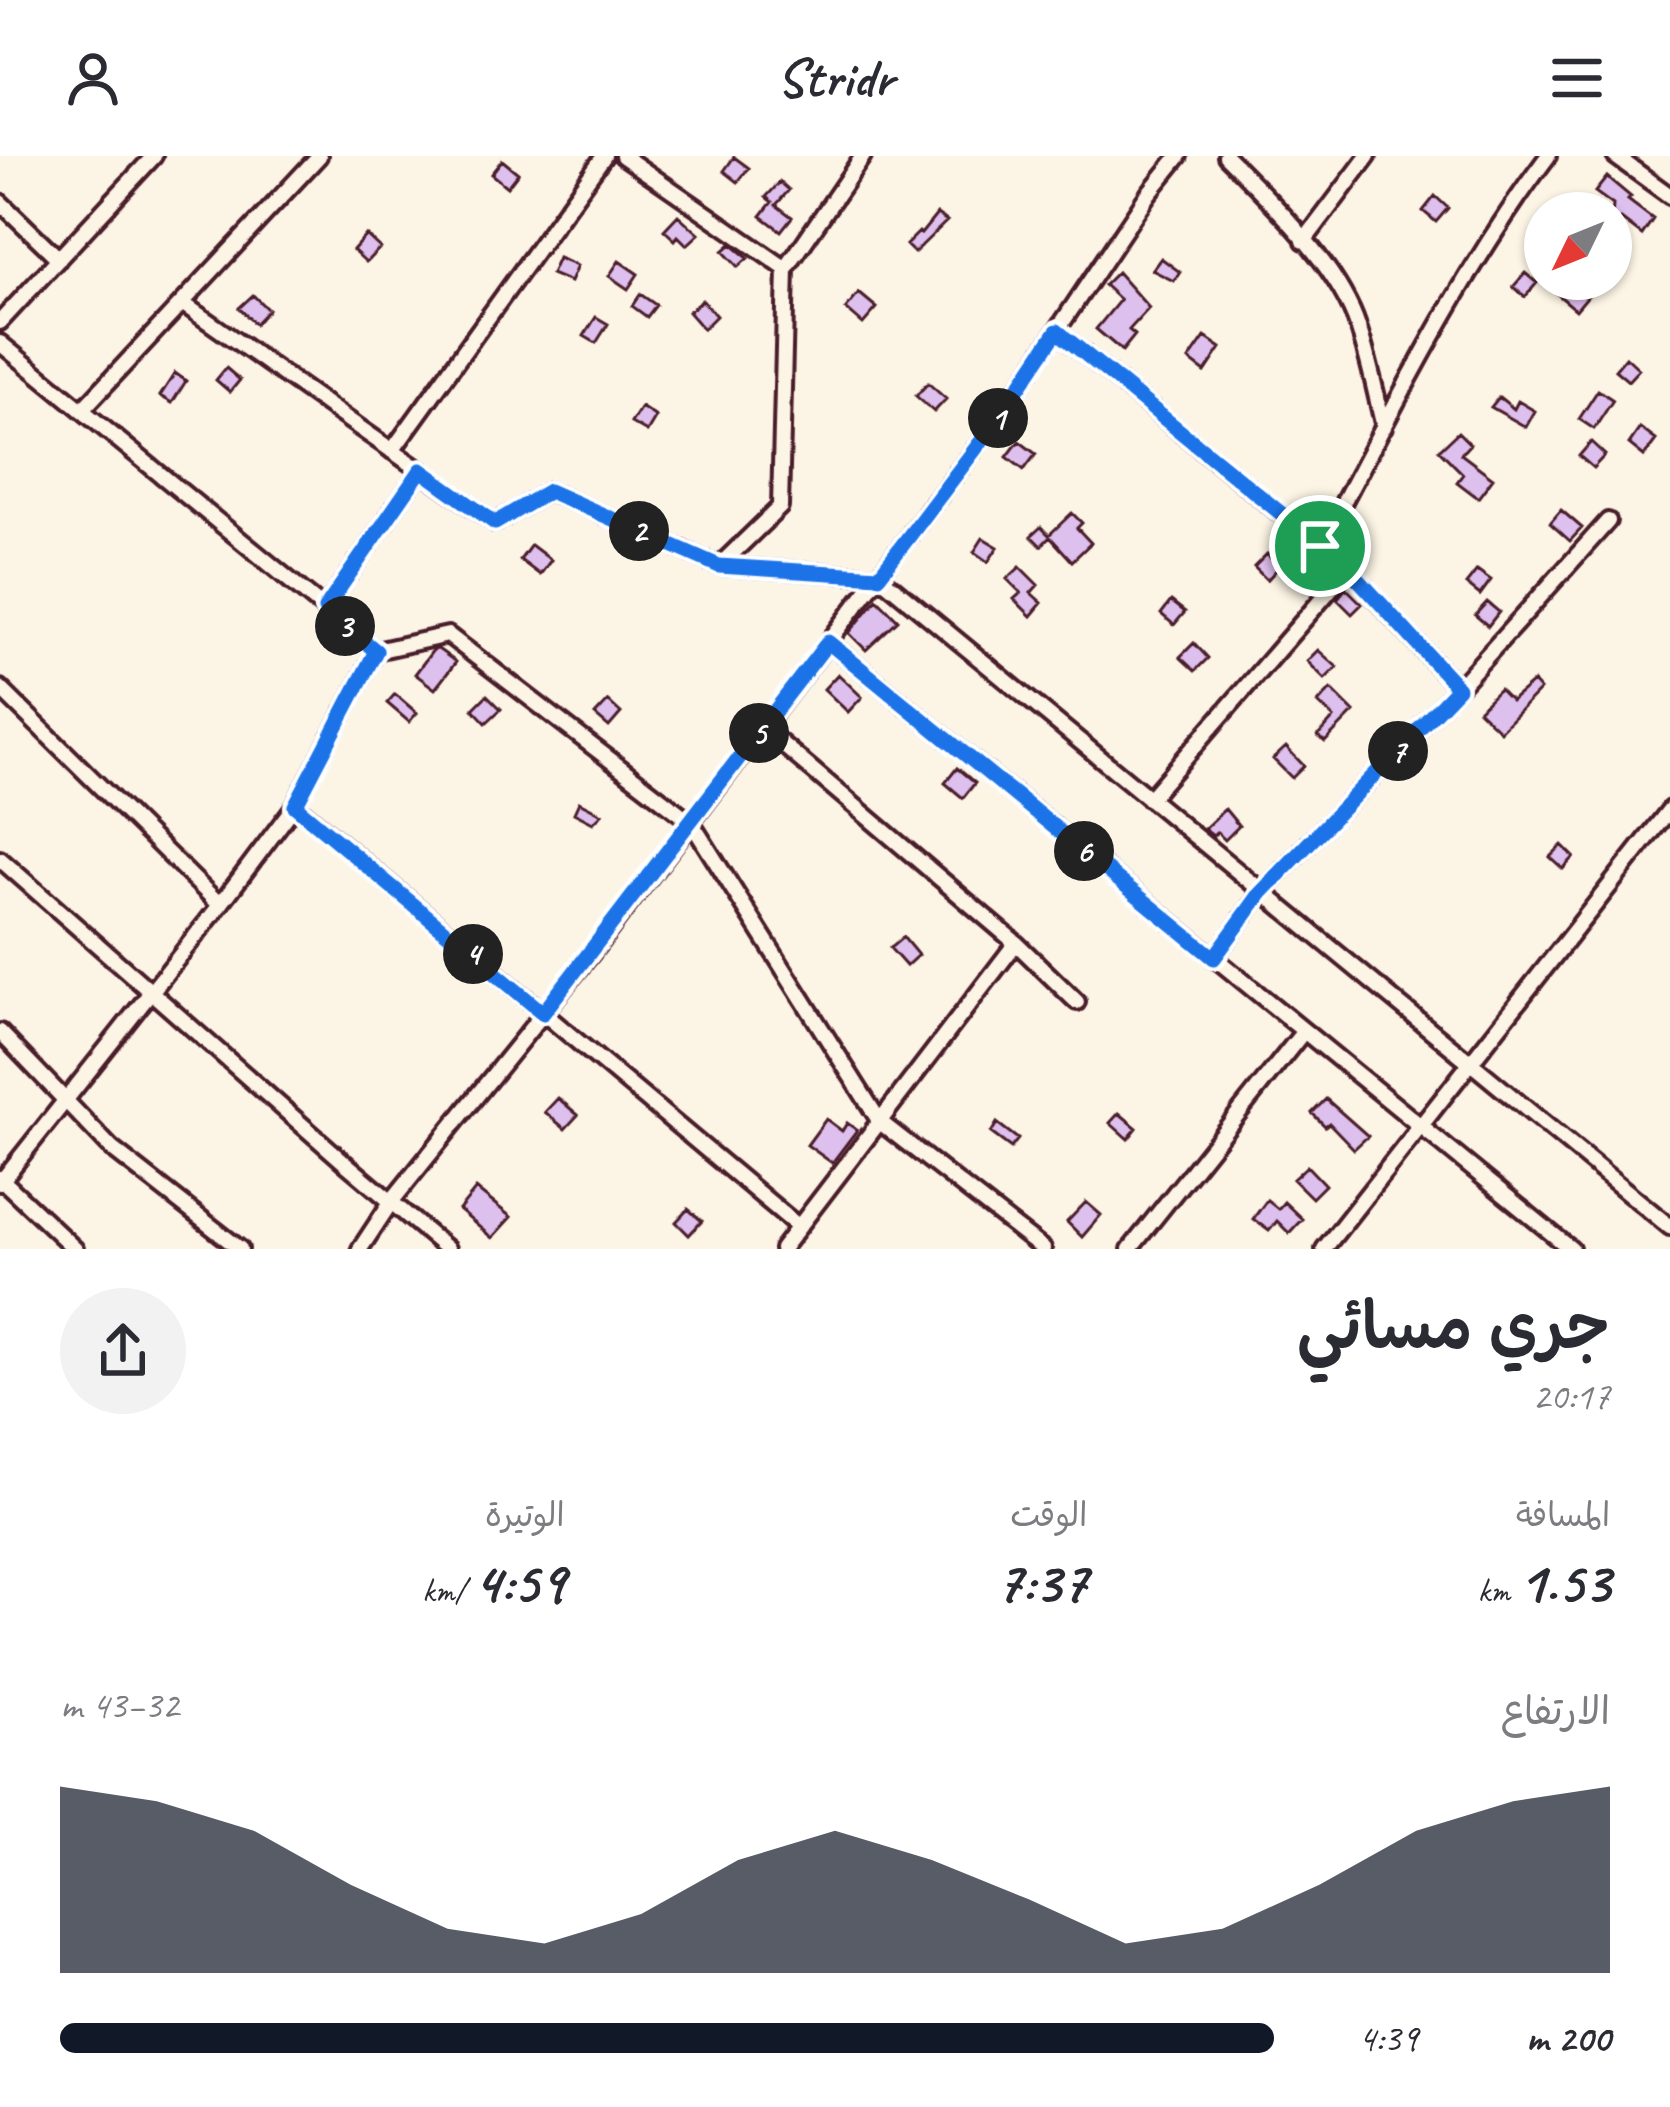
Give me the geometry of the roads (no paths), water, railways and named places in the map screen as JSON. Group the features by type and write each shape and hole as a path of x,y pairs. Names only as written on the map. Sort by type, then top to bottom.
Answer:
{"street":[{"path":"0,322 154,156"},
{"path":"82,410 320,156"},
{"path":"392,451 604,156"},
{"path":"623,156 787,269"},
{"path":"719,566 780,507 787,269 863,156"},
{"path":"360,1249 391,1202 543,1013 995,423 1149,193 1179,156"},
{"path":"1226,156 1336,279 1355,319 1384,428"},
{"path":"1304,241 1368,156"},
{"path":"1320,546 1436,331 1548,156"},
{"path":"1615,156 1670,196"},
{"path":"0,202 59,259"},
{"path":"182,303 495,523 549,491 719,566 879,576 1670,1227"},
{"path":"1057,331 1348,568 1458,688"},
{"path":"0,343 376,651"},
{"path":"325,609 421,470"},
{"path":"1214,958 1261,893 1458,688 1608,521"},
{"path":"1149,800 1348,568"},
{"path":"74,1249 1,1180 295,806 376,651 448,635 691,822 880,1122 1043,1249"},
{"path":"828,642 1570,1249"},
{"path":"0,688 220,905"},
{"path":"763,728 1077,1002"},
{"path":"295,806 800,1227"},
{"path":"1324,1249 1670,809"},
{"path":"0,860 447,1249"},
{"path":"782,1249 1016,944"},
{"path":"1130,1249 1304,1031"},
{"path":"0,1032 112,1149 240,1249"}]}
